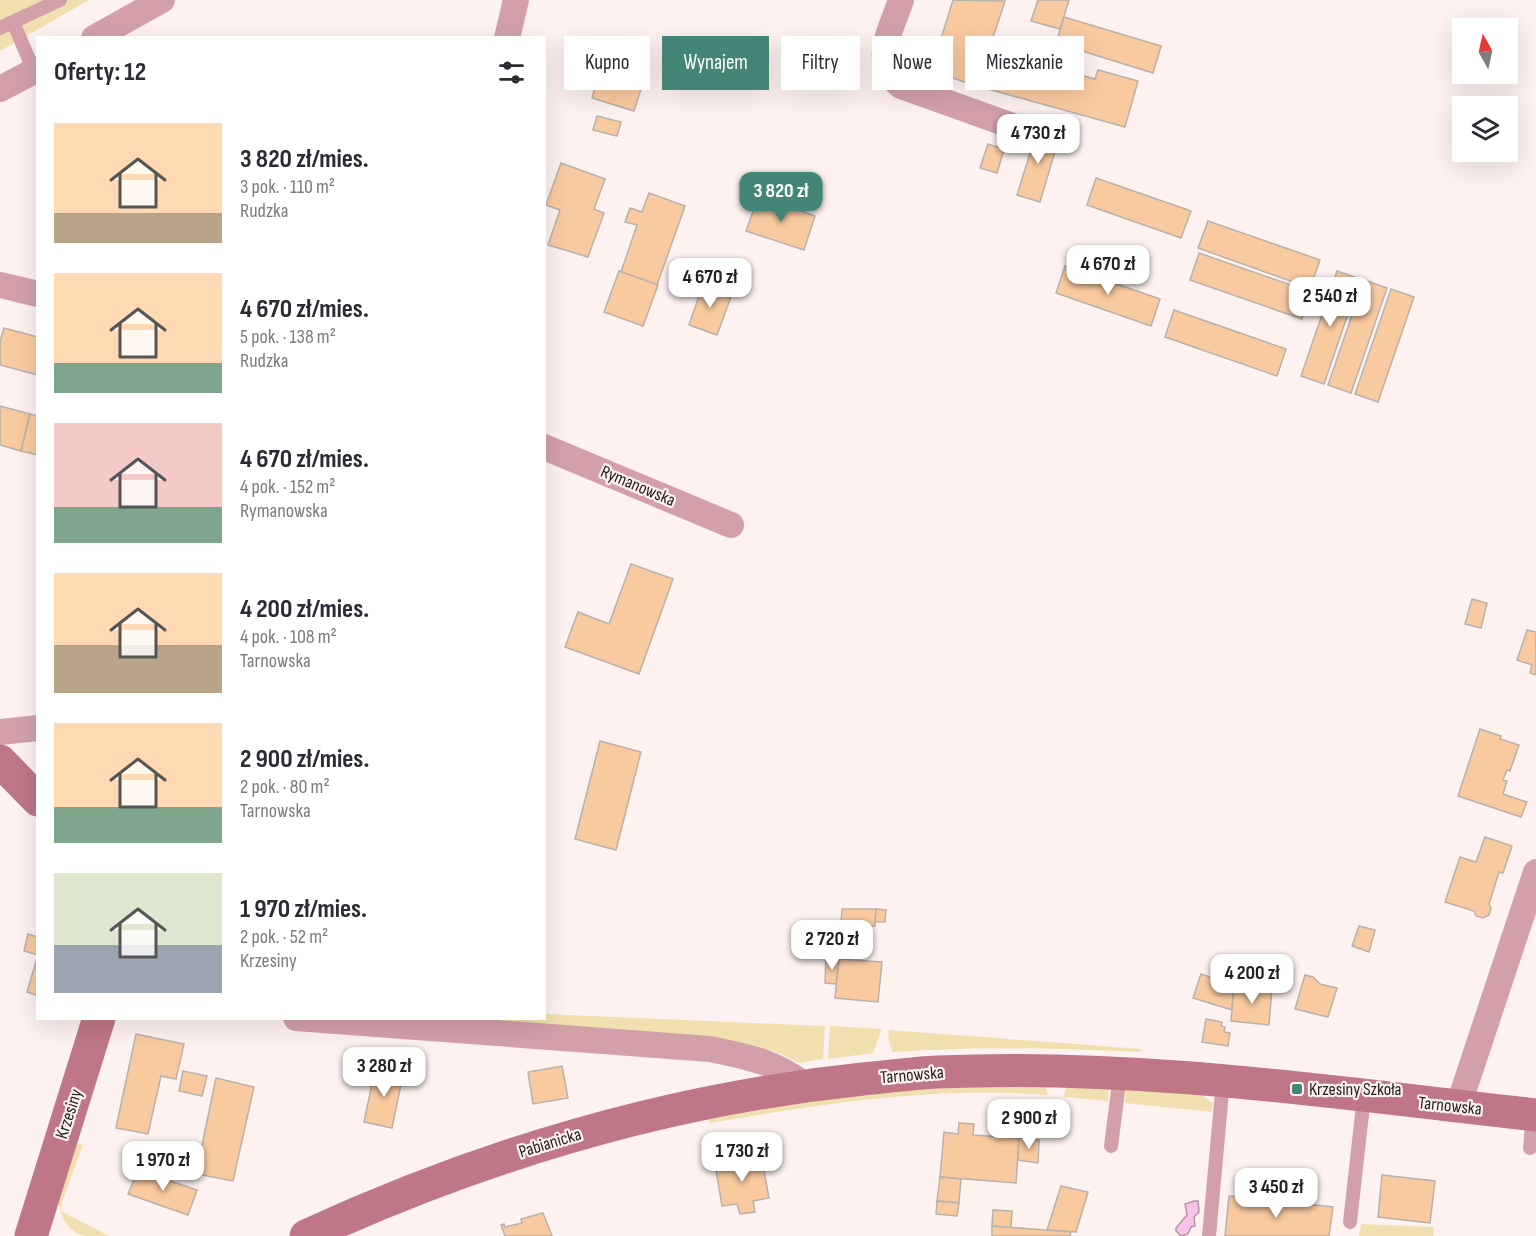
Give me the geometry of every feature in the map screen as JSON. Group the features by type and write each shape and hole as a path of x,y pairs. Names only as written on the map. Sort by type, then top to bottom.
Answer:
{"street":[{"path":"98,36 162,0"},
{"path":"507,36 516,0"},
{"path":"901,0 884,55 884,67 891,78 901,86 1010,125"},
{"path":"0,90 36,70"},
{"path":"0,285 36,294"},
{"name":"Rymanowska","path":"546,448 731,525"},
{"path":"0,732 36,728"},
{"path":"0,761 36,798"},
{"path":"1458,1107 1536,872"},
{"name":"Krzesiny","path":"40,1227 98,1020"},
{"path":"323,1020 710,1049 758,1059 786,1071 805,1085"},
{"name":"Tarnowska","path":"805,1085 935,1072 1120,1075 1222,1081 1535,1115"},
{"name":"Pabianicka","path":"306,1236 484,1163 566,1137 653,1114 805,1085"}],"lane":[{"path":"0,28 60,0"},
{"path":"13,22 36,70"},
{"path":"1111,1146 1120,1075"},
{"path":"1209,1236 1222,1081"},
{"path":"1350,1222 1364,1096"},
{"path":"1530,1148 1535,1115"}],"shaded area":[{"path":"0,0 89,0 0,51"},
{"path":"546,1014 825,1026 823,1059 799,1063 776,1052 735,1042 439,1020 546,1020"},
{"path":"830,1026 882,1029 873,1053 828,1059"},
{"path":"889,1030 1141,1049 1140,1052 1017,1048 893,1052 888,1039"},
{"path":"1045,1084 1048,1095 963,1093 878,1098 709,1123 707,1114 849,1092"},
{"path":"1067,1084 1109,1086 1108,1101 1064,1097"},
{"path":"1126,1087 1198,1093 1213,1103 1212,1112 1125,1103"},
{"path":"73,1143 83,1145 62,1202 61,1211 109,1236 84,1236 75,1232 67,1224 60,1211 60,1206 55,1205"},
{"path":"1198,1201 1199,1212 1194,1217 1195,1226 1191,1227 1188,1234 1181,1236 1176,1228 1187,1215 1185,1204"},
{"path":"1361,1224 1434,1227 1433,1236 1359,1236"}],"building":[{"path":"953,0 1005,1 993,36 965,36 965,82 953,78 953,36 942,36"},
{"path":"1038,0 1069,0 1060,29 1031,21"},
{"path":"1064,17 1161,46 1153,73 1084,52 1084,36 1058,36"},
{"path":"1098,70 1138,81 1125,127 991,90 1084,90 1084,76 1095,79"},
{"path":"594,90 641,90 634,111 592,98"},
{"path":"597,116 621,122 617,136 593,130"},
{"path":"1031,129 1059,138 1040,202 1017,195 1032,147 1025,145"},
{"path":"988,144 1004,149 997,173 980,168"},
{"path":"561,163 605,179 594,209 604,213 588,257 548,245 560,210 546,205"},
{"path":"1096,178 1191,211 1181,238 1087,205"},
{"path":"649,193 685,206 657,285 621,272 637,225 625,222 630,208 642,212"},
{"path":"759,195 815,216 804,250 746,231"},
{"path":"1208,221 1320,260 1310,288 1198,248"},
{"path":"1199,253 1311,292 1302,319 1190,280"},
{"path":"1065,266 1160,299 1151,326 1056,293"},
{"path":"619,271 658,285 643,326 604,312"},
{"path":"1337,271 1360,279 1324,384 1301,376"},
{"path":"1364,280 1387,288 1351,393 1328,385"},
{"path":"703,284 732,294 717,335 689,325"},
{"path":"1391,289 1414,297 1378,402 1355,394"},
{"path":"1174,310 1286,349 1277,376 1165,337"},
{"path":"4,328 36,336 36,374 0,365 0,341"},
{"path":"0,406 30,414 21,451 0,445"},
{"path":"30,414 36,416 36,455 21,451"},
{"path":"631,564 673,579 639,674 565,647 578,612 609,624"},
{"path":"1472,599 1487,603 1481,628 1465,624"},
{"path":"1527,630 1536,632 1536,675 1530,673 1532,665 1517,660"},
{"path":"1480,729 1519,745 1510,771 1507,770 1503,780 1507,781 1503,794 1527,802 1521,817 1458,796"},
{"path":"600,741 641,752 616,850 575,839"},
{"path":"1485,837 1512,846 1503,873 1499,872 1489,904 1491,908 1489,915 1483,918 1476,916 1474,911 1445,902 1460,857 1476,862"},
{"path":"842,909 876,909 875,926 841,925"},
{"path":"876,909 886,910 885,922 875,922"},
{"path":"1359,926 1375,930 1369,952 1352,946"},
{"path":"28,934 36,936 36,954 24,951"},
{"path":"826,958 839,959 836,984 825,983"},
{"path":"839,959 882,962 878,1002 835,998"},
{"path":"36,962 36,995 27,992"},
{"path":"1201,974 1234,985 1232,1010 1193,998"},
{"path":"1305,975 1313,977 1320,984 1337,988 1328,1017 1295,1009"},
{"path":"1234,986 1272,988 1269,1025 1231,1021"},
{"path":"1206,1019 1222,1022 1221,1026 1225,1027 1224,1032 1230,1033 1228,1046 1202,1042"},
{"path":"136,1034 184,1044 176,1079 161,1076 148,1134 116,1128"},
{"path":"562,1066 568,1098 533,1104 528,1072"},
{"path":"375,1069 403,1075 392,1128 364,1122"},
{"path":"183,1071 207,1076 202,1096 179,1091"},
{"path":"216,1078 254,1087 233,1181 196,1174"},
{"path":"959,1123 974,1124 973,1135 1019,1138 1016,1183 940,1177 944,1132 958,1134"},
{"path":"1019,1138 1039,1140 1038,1163 1018,1160"},
{"path":"761,1155 769,1198 753,1201 755,1212 740,1214 737,1204 722,1206 715,1164"},
{"path":"138,1170 197,1190 188,1215 128,1194"},
{"path":"1382,1175 1435,1181 1430,1223 1378,1217"},
{"path":"940,1177 961,1179 959,1203 937,1201"},
{"path":"1061,1186 1088,1192 1076,1232 1047,1230"},
{"path":"1229,1196 1333,1207 1329,1236 1225,1236"},
{"path":"937,1201 959,1203 957,1216 936,1214"},
{"path":"993,1210 1012,1211 1011,1228 992,1226"},
{"path":"543,1213 552,1236 505,1236 501,1225 504,1224 505,1227 522,1223 521,1219"},
{"path":"992,1226 1071,1232 1070,1236 992,1236"}],"place":[{"name":"Krzesiny Szkoła","path":"1297,1089"}]}
